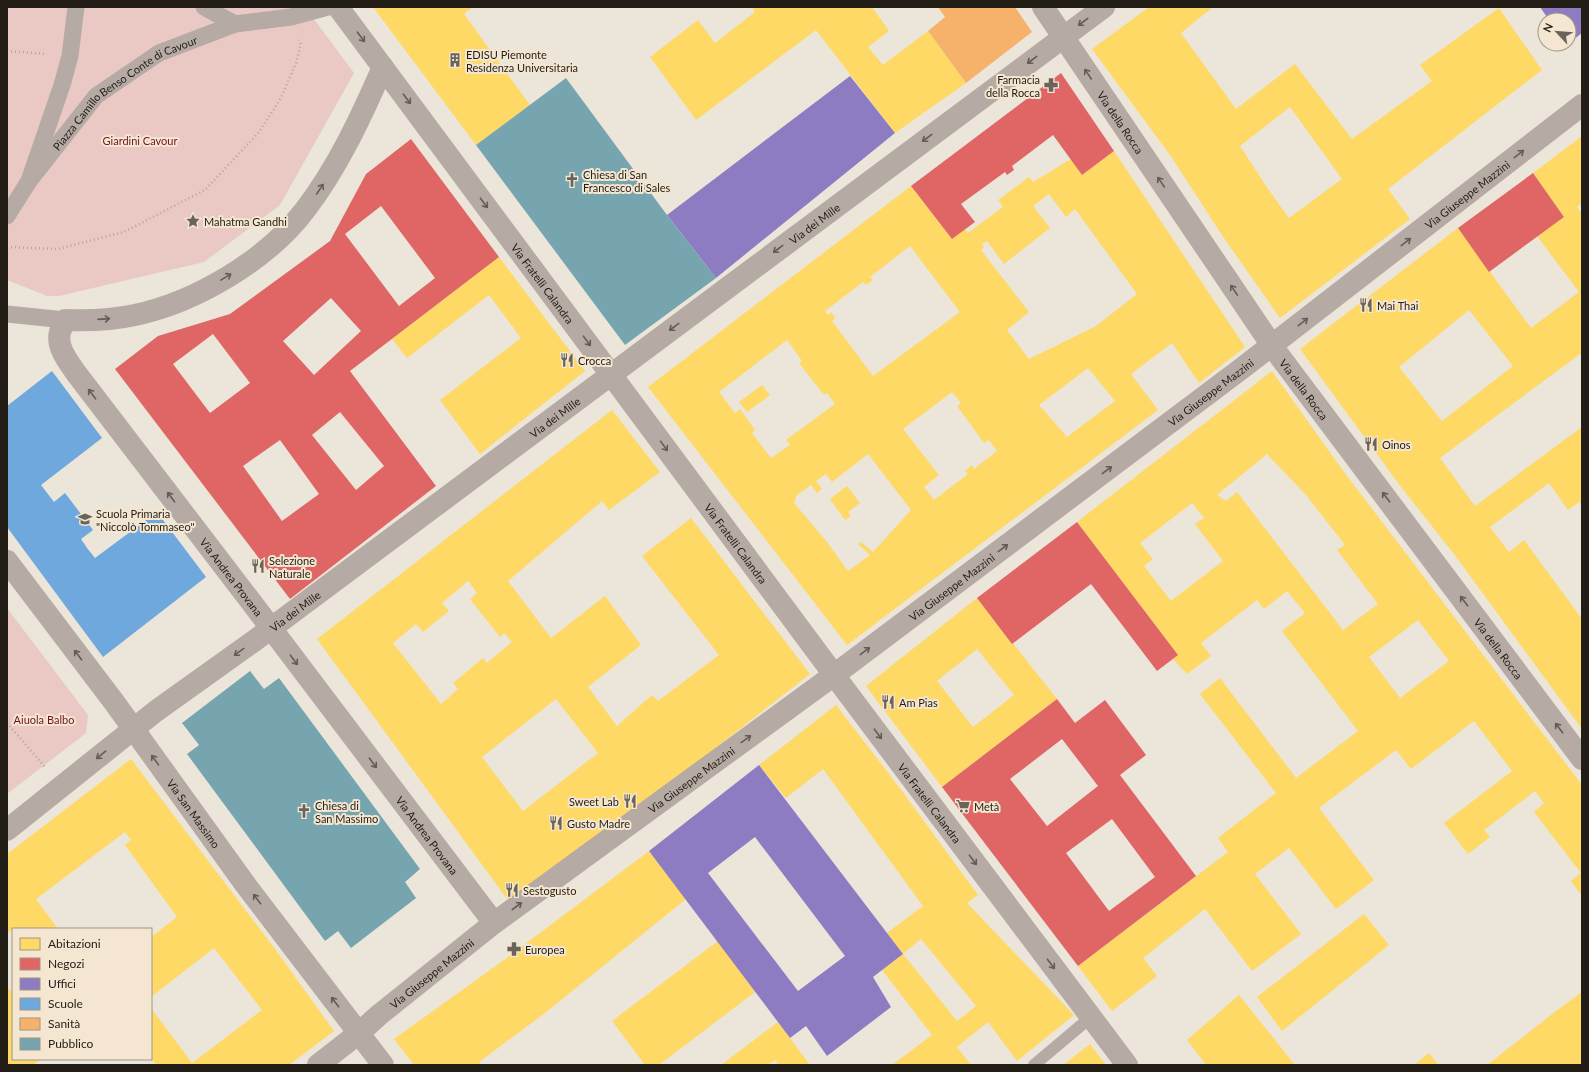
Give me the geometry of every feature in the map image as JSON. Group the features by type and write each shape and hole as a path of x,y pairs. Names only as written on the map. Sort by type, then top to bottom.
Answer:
{"street":[{"name":"Piazza Camillo Benso Conte di Cavour","path":"29,181 62,85 70,56 76,7"},
{"path":"204,7 235,24"},
{"name":"Piazza Camillo Benso Conte di Cavour","path":"7,216 29,181 96,96 159,53 235,24 291,17 328,7"},
{"path":"7,314 66,320 119,318 140,314 166,306 213,285 242,267 269,247 289,229 304,212 327,178 355,129 383,67 338,7"},
{"name":"Via della Rocca","path":"1043,7 1272,346 1582,759"},
{"name":"Via dei Mille","path":"7,830 133,730 1104,7"},
{"name":"Via Fratelli Calandra","path":"383,67 834,675 1127,1065"},
{"name":"Via Giuseppe Mazzini","path":"318,1065 494,923 834,675 1272,346 1582,105"},
{"name":"Via Andrea Provana","path":"66,320 60,332 60,344 64,356 494,923"},
{"name":"Via San Massimo","path":"7,561 114,702 245,884 383,1065"}],"lane":[{"path":"1034,1065 1091,1017"}],"path":[{"path":"7,247 58,249 124,232 205,190 259,132 281,98 296,62 301,44 291,17"},
{"path":"7,51 70,56"},
{"path":"7,723 48,770"}],"green space":[{"name":"Giardini Cavour","path":"7,7 305,7 354,73 280,205 204,262 59,296 47,296 7,280"},
{"name":"Aiuola Balbo","path":"7,608 88,715 86,733 7,794"}],"building: Abitazioni":[{"name":"EDISU Piemonte Residenza Universitaria","path":"373,7 473,7 464,14 530,105 476,145"},
{"path":"752,7 872,7 889,31 868,47 883,65 928,31 966,83 895,133 816,30 696,120 650,57 698,20 715,43 755,12"},
{"path":"1149,7 1213,7 1181,33 1236,109 1295,64 1352,139 1432,81 1420,65 1499,8 1542,70 1388,189 1410,219 1280,318 1222,235 1170,155 1092,49","holes":["1290,107 1342,179 1289,218 1240,146"]},
{"path":"1582,136 1582,203 1577,207 1582,214 1582,356 1580,354 1440,458 1475,506 1582,427 1582,505 1579,502 1568,510 1549,483 1490,527 1509,552 1524,540 1582,619 1582,729 1454,554 1401,487 1300,349 1458,228 1531,328 1579,292 1537,236 1564,217 1533,173","holes":["1469,310 1513,366 1442,421 1399,367"]},
{"path":"1114,151 1245,347 1199,383 1172,343 1131,374 1158,410 847,645 648,387 911,186 952,239 965,229 968,233 1003,207 998,200 1029,177 1033,182 1071,159 1082,175","holes":["1049,194 1066,217 1075,209 1137,294 1096,326 1029,359 1007,330 1029,312 981,250 984,247 982,244 987,241 1004,264 1050,228 1033,206","910,246 960,312 873,376 832,321 835,318 831,312 828,315 825,311 863,282 866,285 873,280 870,277","787,340 802,361 799,363 824,395 827,393 835,404 786,440 790,445 771,458 752,433 755,430 740,409 735,413 719,392","1088,368 1115,401 1067,437 1039,405","952,392 961,403 957,406 984,443 989,440 997,451 974,469 972,465 965,471 968,474 934,500 924,487 939,475 903,429","868,454 911,510 873,552 861,542 858,544 870,555 848,571 827,542 794,503 797,495 811,485 817,493 822,489 816,481 826,474 832,482"]},
{"path":"499,257 585,371 480,454 440,400 521,338 489,295 407,358 392,339"},
{"path":"1272,371 1341,468 1582,785 1582,896 1571,881 1581,873 1534,812 1544,803 1535,791 1484,830 1490,837 1468,854 1444,823 1512,771 1474,721 1411,769 1396,750 1319,808 1374,880 1336,909 1289,848 1255,874 1301,934 1252,971 1205,909 1143,958 1157,976 1112,1011 1078,966 1228,852 1218,838 1276,793 1200,694 1220,678 1296,778 1358,731 1282,631 1305,613 1287,591 1264,609 1257,600 1201,643 1211,656 1187,674 1173,659 1178,655 1077,522","holes":["1267,454 1306,495 1345,545 1337,550 1378,604 1343,630 1237,492 1226,501 1217,495","1192,503 1204,518 1195,524 1223,561 1171,601 1144,566 1153,559 1140,543","1418,620 1449,661 1400,698 1369,657"]},
{"path":"762,385 770,395 747,412 739,402"},
{"path":"612,410 660,472 609,510 602,501 508,581 551,638 605,596 641,645 588,687 617,726 652,695 658,701 719,655 642,556 691,518 810,674 664,788 510,903 317,639","holes":["468,581 477,593 470,599 500,637 504,633 512,642 487,663 483,658 453,683 458,689 441,704 393,643 416,624 423,632 449,611 442,603","556,699 598,753 523,811 482,757"]},
{"path":"847,486 860,503 848,512 851,516 845,520 830,499"},
{"path":"977,598 1057,699 942,787 866,686","holes":["977,649 1014,695 973,727 937,681"]},
{"path":"836,705 902,791 978,895 967,903 1074,1015 1017,1061 988,1022 957,1047 971,1065 892,1065 932,1035 882,970 903,954 887,933 923,906 823,769 786,798 759,765","holes":["921,939 976,1006 957,1021 903,954"]},
{"path":"131,759 275,949 334,1031 289,1065 156,1065 152,1059 152,1009 192,1063 262,1010 214,948 152,996 152,936 177,917 125,845 131,840 125,832 36,899 57,928 12,928 7,933 7,854"},
{"path":"649,851 686,899 545,1013 479,1062 481,1065 414,1065 394,1039 504,960"},
{"path":"1364,914 1389,945 1282,1031 1257,997"},
{"path":"718,941 755,992 659,1065 645,1065 612,1021"},
{"path":"7,986 12,993 12,1060 40,1060 33,1065 7,1065 7,1039 9,1038 7,1035"},
{"path":"1582,992 1582,1065 1487,1065 1556,1011"},
{"path":"1239,995 1295,1065 1206,1065 1187,1040"},
{"path":"778,1022 810,1065 778,1065 775,1060 768,1065 721,1065"},
{"path":"1090,1044 1106,1065 1063,1065"},
{"path":"1429,1053 1438,1065 1414,1065"}],"building: Negozi":[{"path":"1061,73 1114,151 1082,175 1053,135 1012,166 1014,170 1007,175 1005,172 961,204 975,222 952,239 911,186"},
{"path":"411,139 499,257 350,371 436,486 290,599 115,369 158,336 230,314 330,241 366,174","holes":["381,206 435,278 399,306 345,234","331,298 361,331 314,375 283,341","213,334 250,383 210,413 173,364","340,412 384,466 356,490 312,435","280,440 319,494 282,521 243,466"]},
{"path":"1533,173 1564,217 1489,272 1458,228"},
{"path":"1077,522 1178,655 1157,671 1091,584 1012,644 977,598"},
{"path":"1057,699 1075,723 1105,700 1146,755 1120,775 1196,876 1078,966 942,787","holes":["1062,739 1098,786 1047,826 1010,779","1112,819 1155,877 1109,911 1066,853"]}],"building: Uffici":[{"path":"1540,7 1582,7 1582,33 1577,37 1577,12 1543,12"},
{"path":"850,76 895,133 716,278 667,215"},
{"path":"759,765 903,954 873,977 891,1007 827,1056 806,1026 790,1038 649,851","holes":["755,837 845,956 798,991 708,873"]}],"building: Scuole":[{"name":"Scuola Primaria \"Niccolò Tommaseo\"","path":"52,371 102,438 41,485 54,502 65,493 93,530 81,539 87,548 95,558 157,512 206,577 103,657 7,527 7,406"}],"building: Sanità":[{"path":"938,7 1015,7 1032,32 966,83 928,31 945,17"}],"building: Pubblico":[{"name":"Chiesa di San Francesco di Sales","path":"566,78 667,215 716,278 625,345 476,145"},
{"name":"Chiesa di San Massimo","path":"250,671 264,689 279,678 420,869 405,882 416,898 351,948 338,931 325,941 187,754 199,745 182,723"}],"place":[{"name":"EDISU Piemonte Residenza Universitaria","path":"455,60"},
{"name":"Farmacia della Rocca","path":"1051,85"},
{"name":"Chiesa di San Francesco di Sales","path":"572,180"},
{"name":"Mahatma Gandhi","path":"193,221"},
{"name":"Mai Thai","path":"1366,305"},
{"name":"Crocca","path":"567,360"},
{"name":"Oinos","path":"1371,444"},
{"name":"Scuola Primaria \"Niccolò Tommaseo\"","path":"85,519"},
{"name":"Selezione Naturale","path":"258,566"},
{"name":"Am Pias","path":"888,702"},
{"name":"Sweet Lab","path":"630,801"},
{"name":"Metà","path":"963,806"},
{"name":"Chiesa di San Massimo","path":"304,811"},
{"name":"Gusto Madre","path":"556,823"},
{"name":"Sestogusto","path":"512,890"},
{"name":"Europea","path":"514,949"}]}
